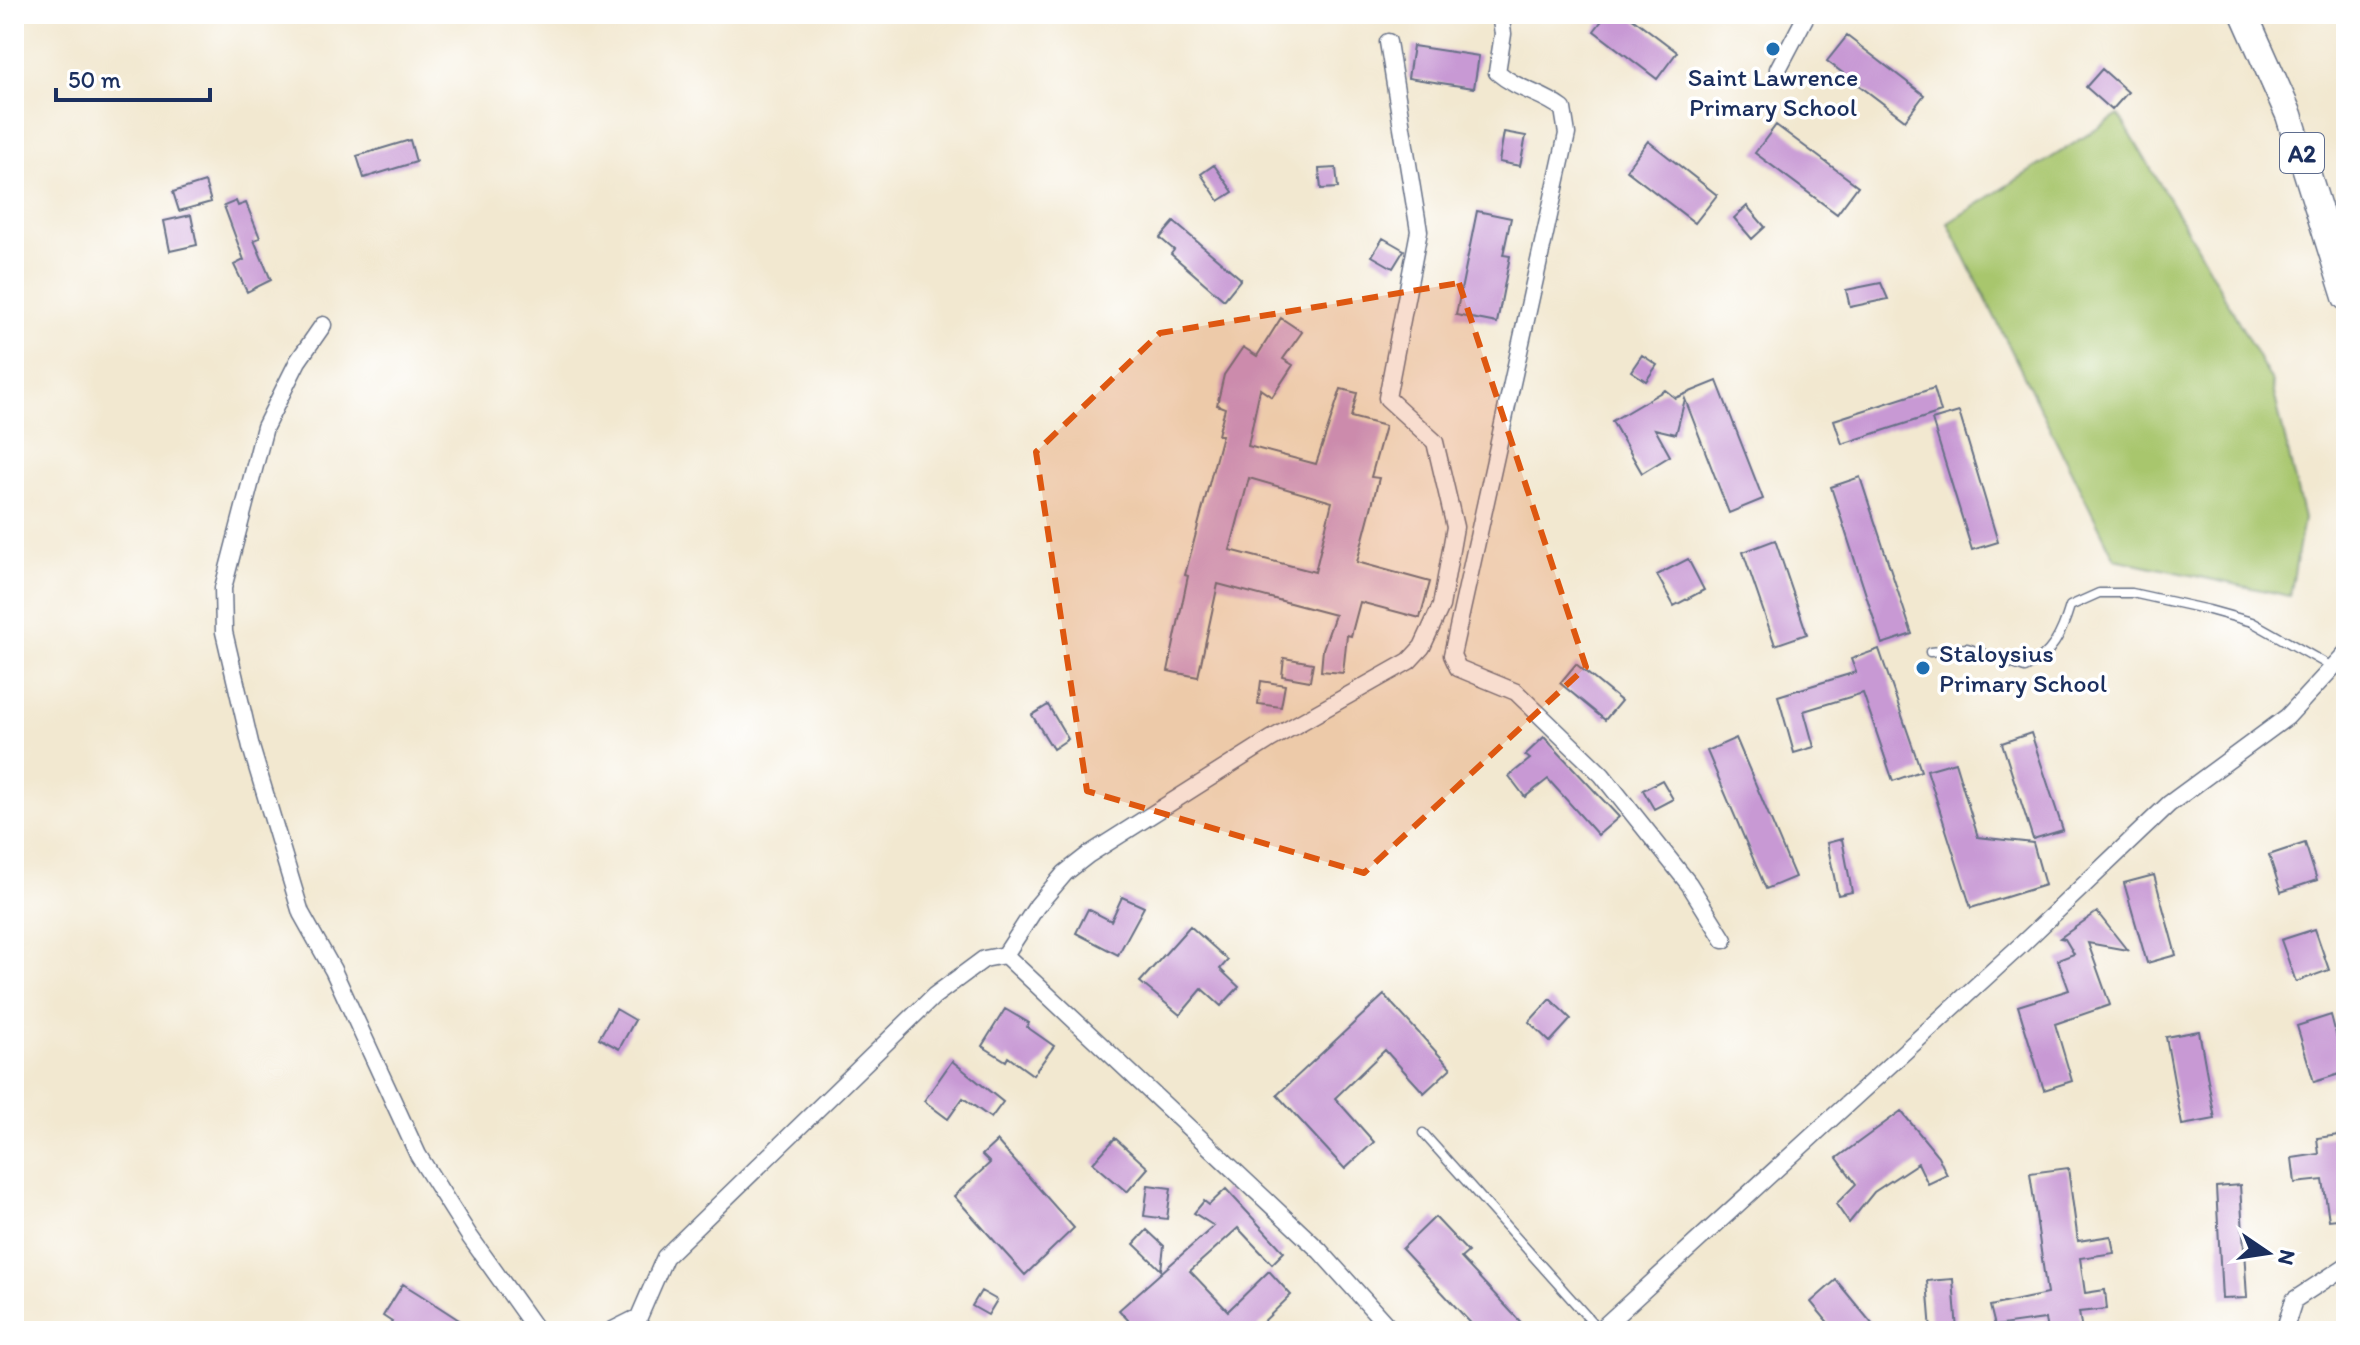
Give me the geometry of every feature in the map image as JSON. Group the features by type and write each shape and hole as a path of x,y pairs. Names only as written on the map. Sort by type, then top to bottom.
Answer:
{"main road":[{"name":"A2","path":"2244,14 2289,115 2346,297"}],"street":[{"path":"1500,14 1503,34 1497,72 1517,89 1546,95 1563,109 1567,134 1452,655 1458,668 1516,692 1602,775 1689,884 1724,940"},
{"path":"1778,69 1807,14"},
{"path":"611,1331 644,1324 665,1257 960,974 984,959 1005,955 1037,906 1065,873 1088,855 1271,739 1409,661 1422,647 1441,606 1455,527 1435,442 1387,398 1419,231 1388,42"},
{"path":"323,325 273,407 261,439 223,588 224,632 251,747 301,913 333,970 418,1155 470,1237 537,1331"},
{"path":"1600,1331 1953,1008 2169,804 2287,717 2346,653"},
{"path":"1005,955 1320,1251 1392,1331"},
{"path":"2284,1331 2294,1300 2346,1266"}],"lane":[{"path":"1930,652 1967,648 2025,668 2041,660 2062,632 2070,606 2099,593 2132,593 2252,622 2333,667"},
{"path":"1423,1133 1600,1331"}],"highlighted area":[{"path":"1459,283 1586,667 1364,873 1087,791 1036,452 1160,333"}],"green space":[{"path":"2119,115 2271,380 2304,519 2290,596 2115,559 1948,223"}],"building":[{"path":"1607,14 1627,14 1677,52 1657,79 1594,31"},
{"path":"1847,36 1924,95 1905,120 1827,61"},
{"path":"1413,46 1479,56 1474,88 1408,78"},
{"path":"2102,69 2128,92 2112,110 2086,87"},
{"path":"1776,125 1858,186 1837,214 1755,153"},
{"path":"1504,132 1526,136 1520,166 1499,162"},
{"path":"410,140 416,162 364,178 357,156"},
{"path":"1648,141 1717,195 1695,223 1626,170"},
{"path":"1214,165 1233,192 1219,201 1201,174"},
{"path":"1336,168 1338,188 1321,189 1319,169"},
{"path":"205,182 211,202 179,211 173,192"},
{"path":"236,201 238,206 246,203 260,238 254,240 271,280 247,292 234,265 244,260 224,206"},
{"path":"1747,206 1765,227 1752,239 1734,218"},
{"path":"1477,211 1511,218 1503,255 1510,256 1497,323 1456,315"},
{"path":"191,215 197,245 170,251 164,221"},
{"path":"1174,222 1241,279 1224,300 1171,254 1174,250 1160,238"},
{"path":"1383,238 1404,250 1393,268 1372,256"},
{"path":"1881,283 1888,299 1850,307 1846,290"},
{"path":"1281,318 1302,332 1283,359 1293,365 1272,397 1260,389 1248,446 1316,464 1341,389 1357,393 1351,417 1385,426 1371,477 1379,478 1357,562 1430,582 1420,618 1360,602 1351,636 1347,635 1343,673 1321,671 1323,649 1335,615 1218,584 1198,677 1168,671 1188,576 1185,575 1222,435 1218,435 1225,408 1217,405 1224,375 1243,347 1257,356","holes":["1249,478 1332,502 1315,572 1230,550"]},
{"path":"1642,355 1657,365 1646,381 1631,371"},
{"path":"1717,381 1763,499 1729,513 1685,399 1676,434 1655,429 1670,456 1642,473 1612,421 1665,390 1675,398"},
{"path":"1934,388 1941,412 1842,444 1834,420"},
{"path":"1959,412 1998,542 1972,550 1932,420"},
{"path":"1860,477 1912,634 1882,644 1831,487"},
{"path":"1775,540 1807,634 1775,645 1743,552"},
{"path":"1688,559 1704,590 1674,606 1657,575"},
{"path":"1879,649 1921,771 1893,781 1863,693 1804,711 1814,747 1794,753 1778,696 1856,672 1851,659"},
{"path":"1284,658 1313,663 1310,681 1282,676"},
{"path":"1576,664 1621,701 1605,720 1560,683"},
{"path":"1261,681 1285,685 1281,707 1258,704"},
{"path":"1048,705 1068,739 1053,749 1032,715"},
{"path":"2031,733 2063,830 2033,839 2002,743"},
{"path":"1544,737 1619,817 1598,835 1548,779 1525,797 1509,776 1530,759 1525,755"},
{"path":"1736,738 1795,877 1766,889 1707,751"},
{"path":"1955,762 1978,837 2033,843 2045,885 1971,908 1927,770"},
{"path":"1662,780 1673,799 1654,809 1643,790"},
{"path":"1842,839 1852,892 1838,895 1827,843"},
{"path":"2305,843 2317,880 2281,892 2269,855"},
{"path":"2154,875 2176,955 2147,963 2124,883"},
{"path":"1122,897 1144,907 1118,955 1076,933 1088,909 1111,921"},
{"path":"2097,912 2127,950 2088,943 2110,1005 2055,1024 2072,1081 2044,1090 2018,1006 2069,990 2058,960 2074,954 2065,939 2060,938"},
{"path":"1190,926 1228,960 1220,969 1239,987 1221,1006 1202,989 1180,1015 1140,982"},
{"path":"2315,929 2329,970 2296,982 2281,940"},
{"path":"1384,995 1451,1068 1424,1093 1385,1050 1335,1098 1374,1142 1345,1169 1277,1095"},
{"path":"1550,999 1571,1019 1550,1042 1529,1022"},
{"path":"616,1009 635,1020 619,1049 599,1038"},
{"path":"1005,1009 1029,1023 1027,1027 1054,1046 1033,1075 1008,1057 1006,1061 982,1046"},
{"path":"2331,1015 2346,1072 2314,1082 2297,1026"},
{"path":"2199,1031 2215,1119 2182,1125 2166,1037"},
{"path":"952,1061 1003,1102 991,1118 963,1098 948,1119 924,1101"},
{"path":"1901,1111 1938,1156 1947,1175 1928,1184 1918,1163 1874,1192 1849,1223 1836,1204 1856,1184 1837,1158"},
{"path":"2346,1134 2346,1218 2329,1220 2323,1180 2295,1183 2292,1158 2319,1154 2317,1138"},
{"path":"1115,1138 1148,1168 1127,1192 1093,1163"},
{"path":"997,1141 1074,1228 1025,1275 954,1196 990,1163 982,1155"},
{"path":"2068,1168 2078,1241 2111,1236 2114,1253 2080,1258 2085,1293 2105,1290 2107,1309 2079,1312 2082,1331 2047,1331 2045,1319 1995,1326 1990,1306 2047,1294 2030,1173"},
{"path":"1148,1185 1171,1188 1167,1219 1144,1216"},
{"path":"2240,1185 2247,1298 2222,1299 2216,1187"},
{"path":"1226,1189 1284,1252 1272,1264 1238,1228 1190,1271 1228,1311 1269,1271 1291,1295 1254,1331 1138,1331 1119,1310 1214,1226 1194,1213 1204,1201 1209,1205"},
{"path":"1435,1217 1468,1252 1461,1258 1529,1331 1478,1331 1402,1249"},
{"path":"1147,1230 1164,1246 1161,1270 1134,1244"},
{"path":"1953,1279 1957,1331 1931,1331 1927,1281"},
{"path":"1836,1280 1878,1331 1835,1331 1811,1302"},
{"path":"403,1284 476,1331 386,1331 392,1322 383,1316"},
{"path":"981,1291 997,1300 988,1315 972,1306"}],"place":[{"name":"Saint Lawrence Primary School","path":"1773,49"},
{"name":"Staloysius Primary School","path":"1923,668"}]}
